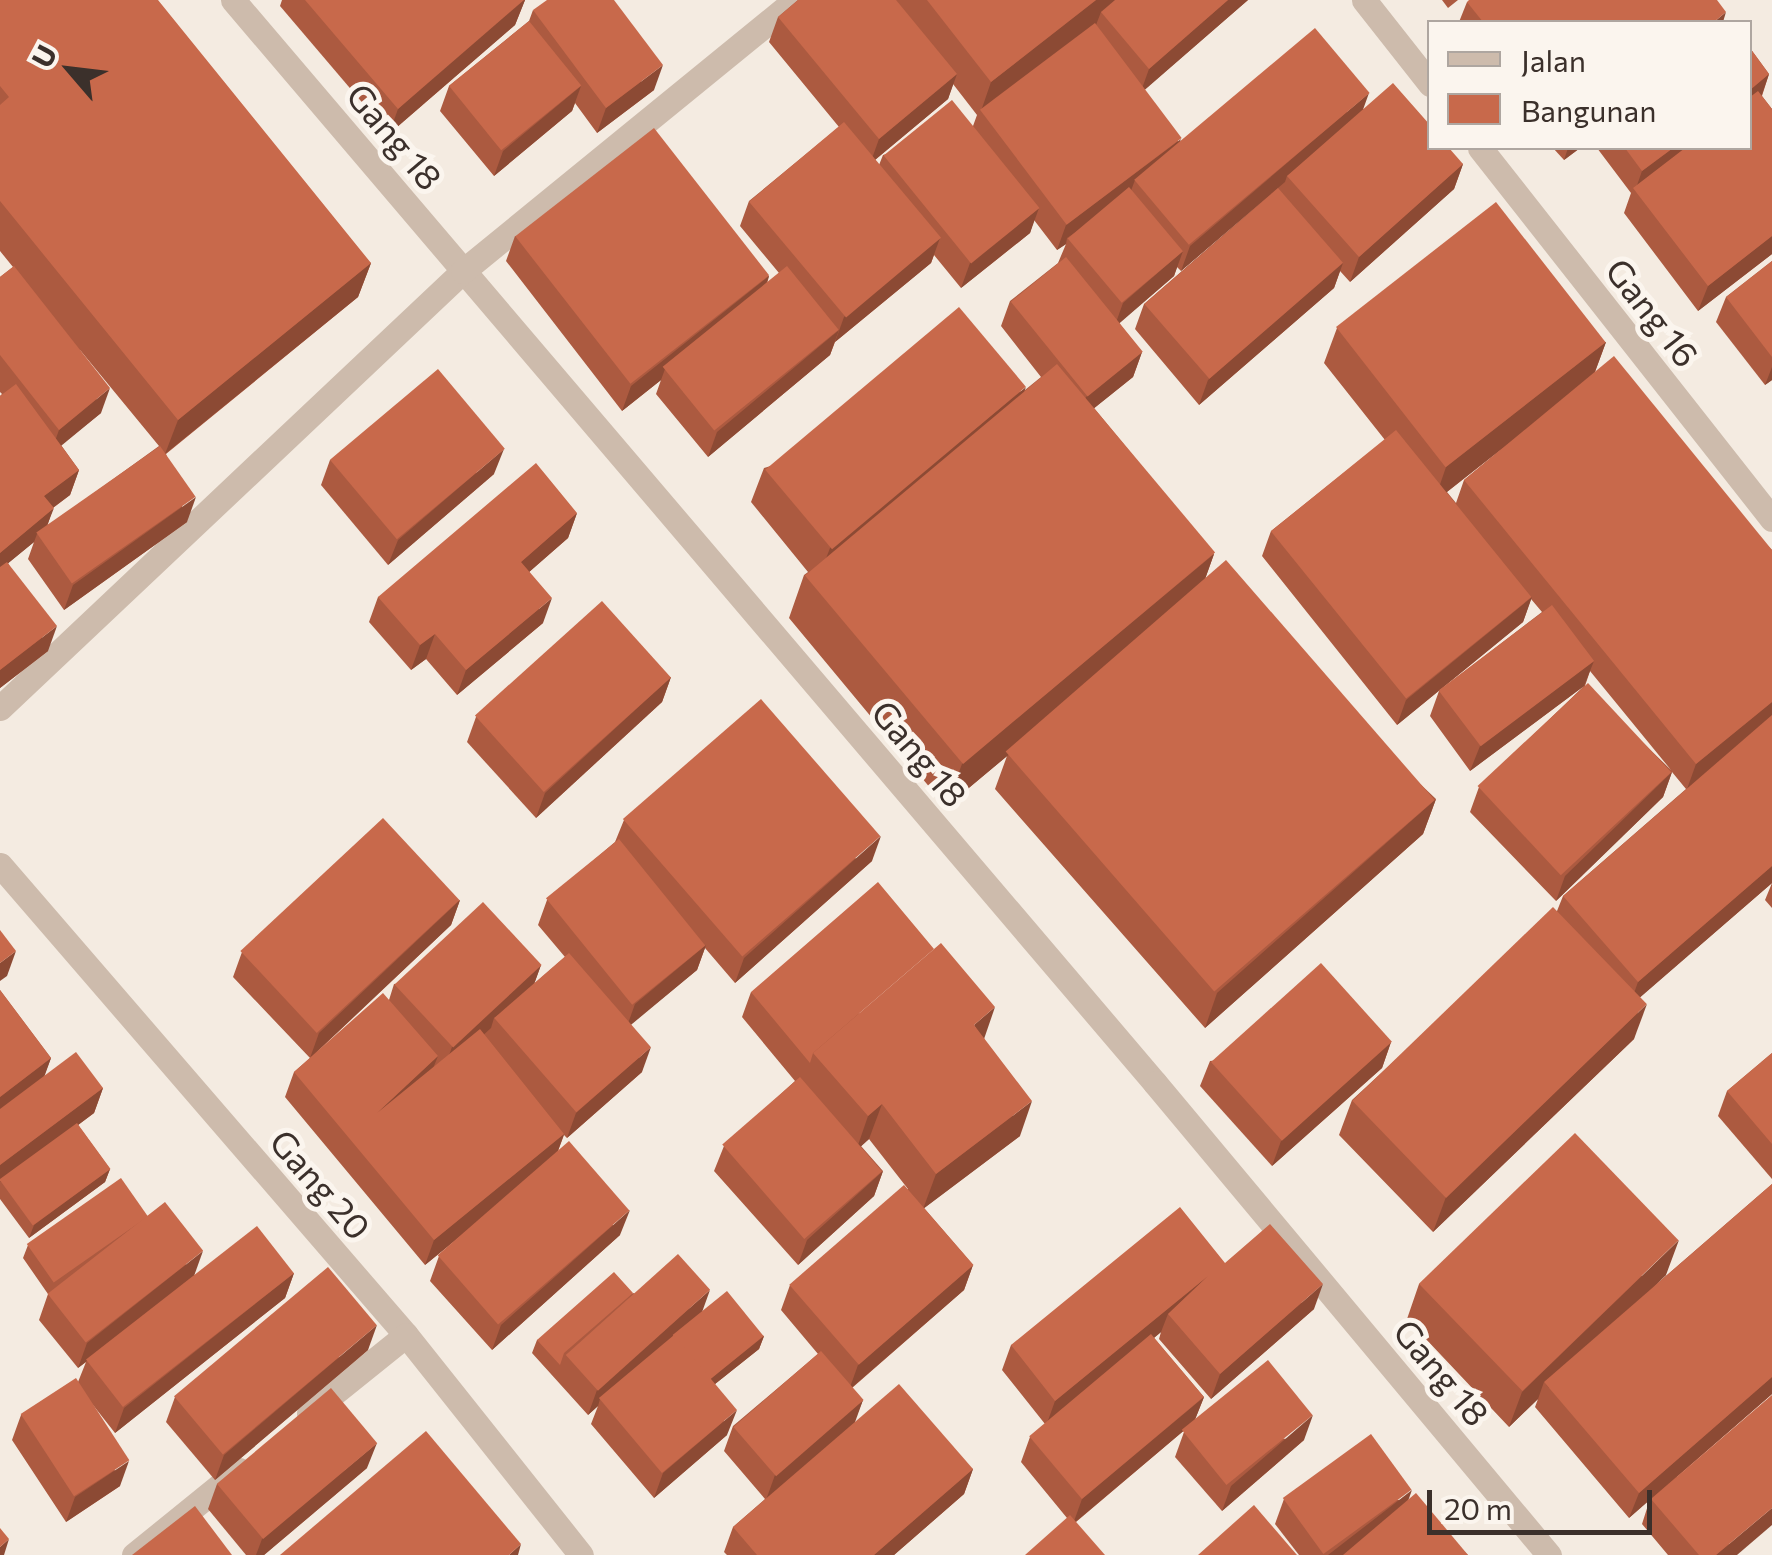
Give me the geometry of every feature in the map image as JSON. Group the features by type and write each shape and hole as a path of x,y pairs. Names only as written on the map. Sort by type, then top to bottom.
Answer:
{"street":[{"name":"Gang 18","path":"233,0 1550,1555"},
{"path":"0,708 463,271 795,0"},
{"path":"1364,0 1427,80"},
{"name":"Gang 16","path":"1482,150 1772,519"},
{"name":"Gang 20","path":"0,865 406,1335 582,1555"},
{"path":"285,1433 406,1335"},
{"path":"134,1555 255,1457"}],"building":[{"path":"0,0 158,0 371,263 178,420 0,201 0,105 9,97 0,86"},
{"path":"305,0 524,0 398,109"},
{"path":"547,0 614,0 663,65 606,108 533,10"},
{"path":"798,0 896,0 957,74 879,139 778,17"},
{"path":"927,0 1096,0 991,82"},
{"path":"1115,0 1228,0 1149,69 1101,12"},
{"path":"1717,0 1726,12 1716,20 1481,20 1467,2"},
{"path":"529,21 581,86 501,150 449,86"},
{"path":"1095,23 1182,138 1067,225 980,110"},
{"path":"1315,28 1370,93 1189,245 1134,180"},
{"path":"1752,51 1769,74 1752,88"},
{"path":"1393,83 1427,122 1427,150 1451,150 1463,164 1359,257 1287,176"},
{"path":"1758,91 1772,109 1772,236 1708,286 1633,188 1682,150 1752,150 1752,96"},
{"path":"952,100 1039,208 971,263 884,155"},
{"path":"844,122 941,238 846,317 749,202"},
{"path":"654,128 769,275 630,384 515,236"},
{"path":"1626,150 1670,150 1642,171"},
{"path":"1129,187 1183,251 1122,303 1068,238"},
{"path":"1278,188 1343,263 1209,379 1144,304"},
{"path":"1496,202 1606,342 1446,467 1336,327"},
{"path":"1066,257 1143,352 1088,396 1011,302"},
{"path":"1772,261 1772,357 1726,297"},
{"path":"14,266 110,388 59,430 0,355 0,277"},
{"path":"787,266 839,330 714,430 663,367"},
{"path":"959,307 1026,387 832,549 765,470"},
{"path":"1614,356 1772,550 1772,702 1696,764 1464,480"},
{"path":"1057,364 1215,552 963,764 805,575"},
{"path":"438,369 505,449 397,539 330,460"},
{"path":"16,384 79,470 44,496 54,508 0,553 0,396"},
{"path":"1396,430 1531,597 1406,698 1271,531"},
{"path":"160,446 196,497 72,583 36,533"},
{"path":"536,463 577,513 521,562 552,598 466,670 435,634 420,645 378,597"},
{"path":"1226,560 1435,800 1214,992 1006,752"},
{"path":"7,562 57,626 0,670 0,567"},
{"path":"602,601 671,678 544,792 475,715"},
{"path":"1552,605 1594,661 1481,746 1439,690"},
{"path":"1588,683 1671,772 1561,875 1478,786"},
{"path":"761,699 880,836 742,956 623,819"},
{"path":"1772,715 1772,866 1638,982 1563,896"},
{"path":"383,818 459,900 317,1033 240,951"},
{"path":"619,839 705,945 632,1005 546,898"},
{"path":"878,882 934,949 813,1053 810,1063 751,992"},
{"path":"483,902 542,965 453,1047 395,985"},
{"path":"1553,907 1647,1004 1446,1198 1352,1101"},
{"path":"0,930 16,951 0,963"},
{"path":"941,943 995,1007 974,1025 1032,1101 936,1174 882,1104 868,1116 813,1053"},
{"path":"569,953 651,1047 576,1112 494,1018"},
{"path":"1321,963 1392,1042 1282,1141 1211,1062"},
{"path":"0,990 51,1058 0,1097"},
{"path":"383,993 438,1056 377,1113 480,1029 564,1134 434,1240 294,1072"},
{"path":"76,1052 103,1088 0,1165 0,1109"},
{"path":"1772,1053 1772,1144 1727,1091"},
{"path":"800,1077 882,1171 804,1239 722,1145"},
{"path":"77,1123 111,1169 33,1226 0,1179"},
{"path":"1575,1133 1679,1240 1522,1391 1419,1284"},
{"path":"569,1141 629,1210 498,1325 438,1255"},
{"path":"121,1178 148,1217 54,1282 27,1244"},
{"path":"1772,1184 1772,1377 1639,1493 1544,1382"},
{"path":"904,1185 974,1265 859,1365 789,1285"},
{"path":"165,1202 203,1251 86,1343 48,1294"},
{"path":"1180,1207 1225,1263 1270,1224 1323,1284 1220,1374 1168,1314 1208,1276 1055,1401 1011,1345"},
{"path":"257,1226 294,1273 123,1407 86,1360"},
{"path":"678,1254 710,1290 598,1391 566,1355"},
{"path":"328,1267 377,1325 223,1454 174,1396"},
{"path":"614,1272 633,1293 564,1353 560,1365 537,1340"},
{"path":"727,1291 764,1336 709,1380 673,1335"},
{"path":"1151,1334 1204,1397 1082,1499 1029,1436"},
{"path":"674,1335 737,1410 662,1473 599,1398"},
{"path":"821,1351 864,1400 776,1476 733,1427"},
{"path":"1268,1360 1313,1415 1226,1485 1182,1430"},
{"path":"76,1378 129,1460 74,1496 21,1414"},
{"path":"899,1384 973,1469 874,1555 757,1555 733,1527"},
{"path":"331,1388 377,1443 263,1539 217,1484"},
{"path":"1772,1395 1772,1508 1716,1555 1699,1555 1651,1499"},
{"path":"426,1431 521,1544 509,1555 280,1555"},
{"path":"1371,1434 1412,1490 1323,1554 1283,1498"},
{"path":"1416,1493 1468,1555 1343,1555"},
{"path":"1254,1505 1297,1555 1198,1555"},
{"path":"195,1506 232,1555 132,1555"},
{"path":"1070,1515 1105,1555 1025,1555"},
{"path":"0,1528 9,1539 0,1547"}]}
